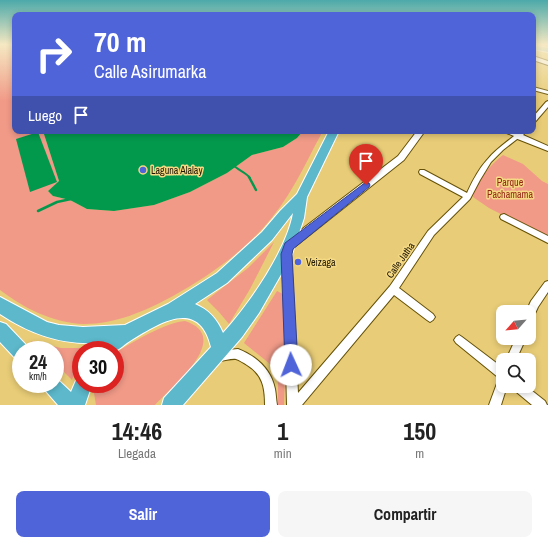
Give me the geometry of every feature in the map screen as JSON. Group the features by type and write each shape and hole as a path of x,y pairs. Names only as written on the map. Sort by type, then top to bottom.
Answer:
{"highway":[{"path":"115,341 125,333 173,310 203,291 237,264 267,236 284,214 301,197 332,134"},
{"path":"171,405 236,331 253,308 287,250 298,218 301,197"},
{"path":"0,305 39,328 56,333 96,336 125,333"},
{"path":"173,310 191,310 201,314 213,328 218,338 217,353"},
{"path":"0,330 12,343"},
{"path":"60,393 71,405"},
{"path":"76,405 80,393"}],"street":[{"path":"536,89 548,93"},
{"path":"536,117 548,103"},
{"path":"294,405 287,250 401,158 419,134"},
{"path":"521,134 548,149"},
{"name":"Calle Jatha","path":"294,405 393,289 431,233 468,197 477,179 489,161 501,149 521,134"},
{"path":"422,172 468,197"},
{"path":"504,217 548,240"},
{"path":"534,305 548,285"},
{"path":"393,289 430,317"},
{"path":"459,340 496,369"},
{"path":"217,353 238,354 254,363 265,375 270,389 271,405"},
{"path":"494,405 498,393"},
{"path":"526,393 541,405"}],"green space":[{"path":"0,63 12,63 12,134 44,134 59,181 48,191 53,196 70,200 87,209 114,211 154,205 190,192 227,173 252,155 283,147 300,134 321,134 288,195 265,226 222,265 190,286 152,307 130,316 107,322 84,324 72,323 50,318 39,313 19,303 0,290"},
{"name":"Parque Pachamama","path":"503,155 523,164 542,181 548,184 548,238 489,208 473,197 485,173 493,163"},
{"path":"274,242 250,289 229,324 207,300 248,268"},
{"path":"277,291 283,294 285,377 284,405 278,405 278,374 270,364 244,343"},
{"path":"185,321 198,328 203,338 202,350 195,362 174,387 155,405 96,405 94,393 124,393 124,348 140,338 177,322"},
{"path":"64,348 72,348 72,380 64,372"}],"shaded area":[{"path":"32,134 39,134 57,182 30,192 16,139"},
{"name":"Laguna Alalay","path":"44,134 300,134 283,147 252,155 227,173 190,192 154,205 114,211 87,209 70,200 53,196 48,191 59,181"}],"waterway":[{"path":"233,165 249,177"},
{"path":"249,177 256,190"},
{"path":"38,211 57,202 71,199"}],"place":[{"name":"Laguna Alalay","path":"143,170"},
{"name":"Veizaga","path":"298,262"}],"route":[{"path":"291,365 289,290 286,254 288,246 366,185"}]}
